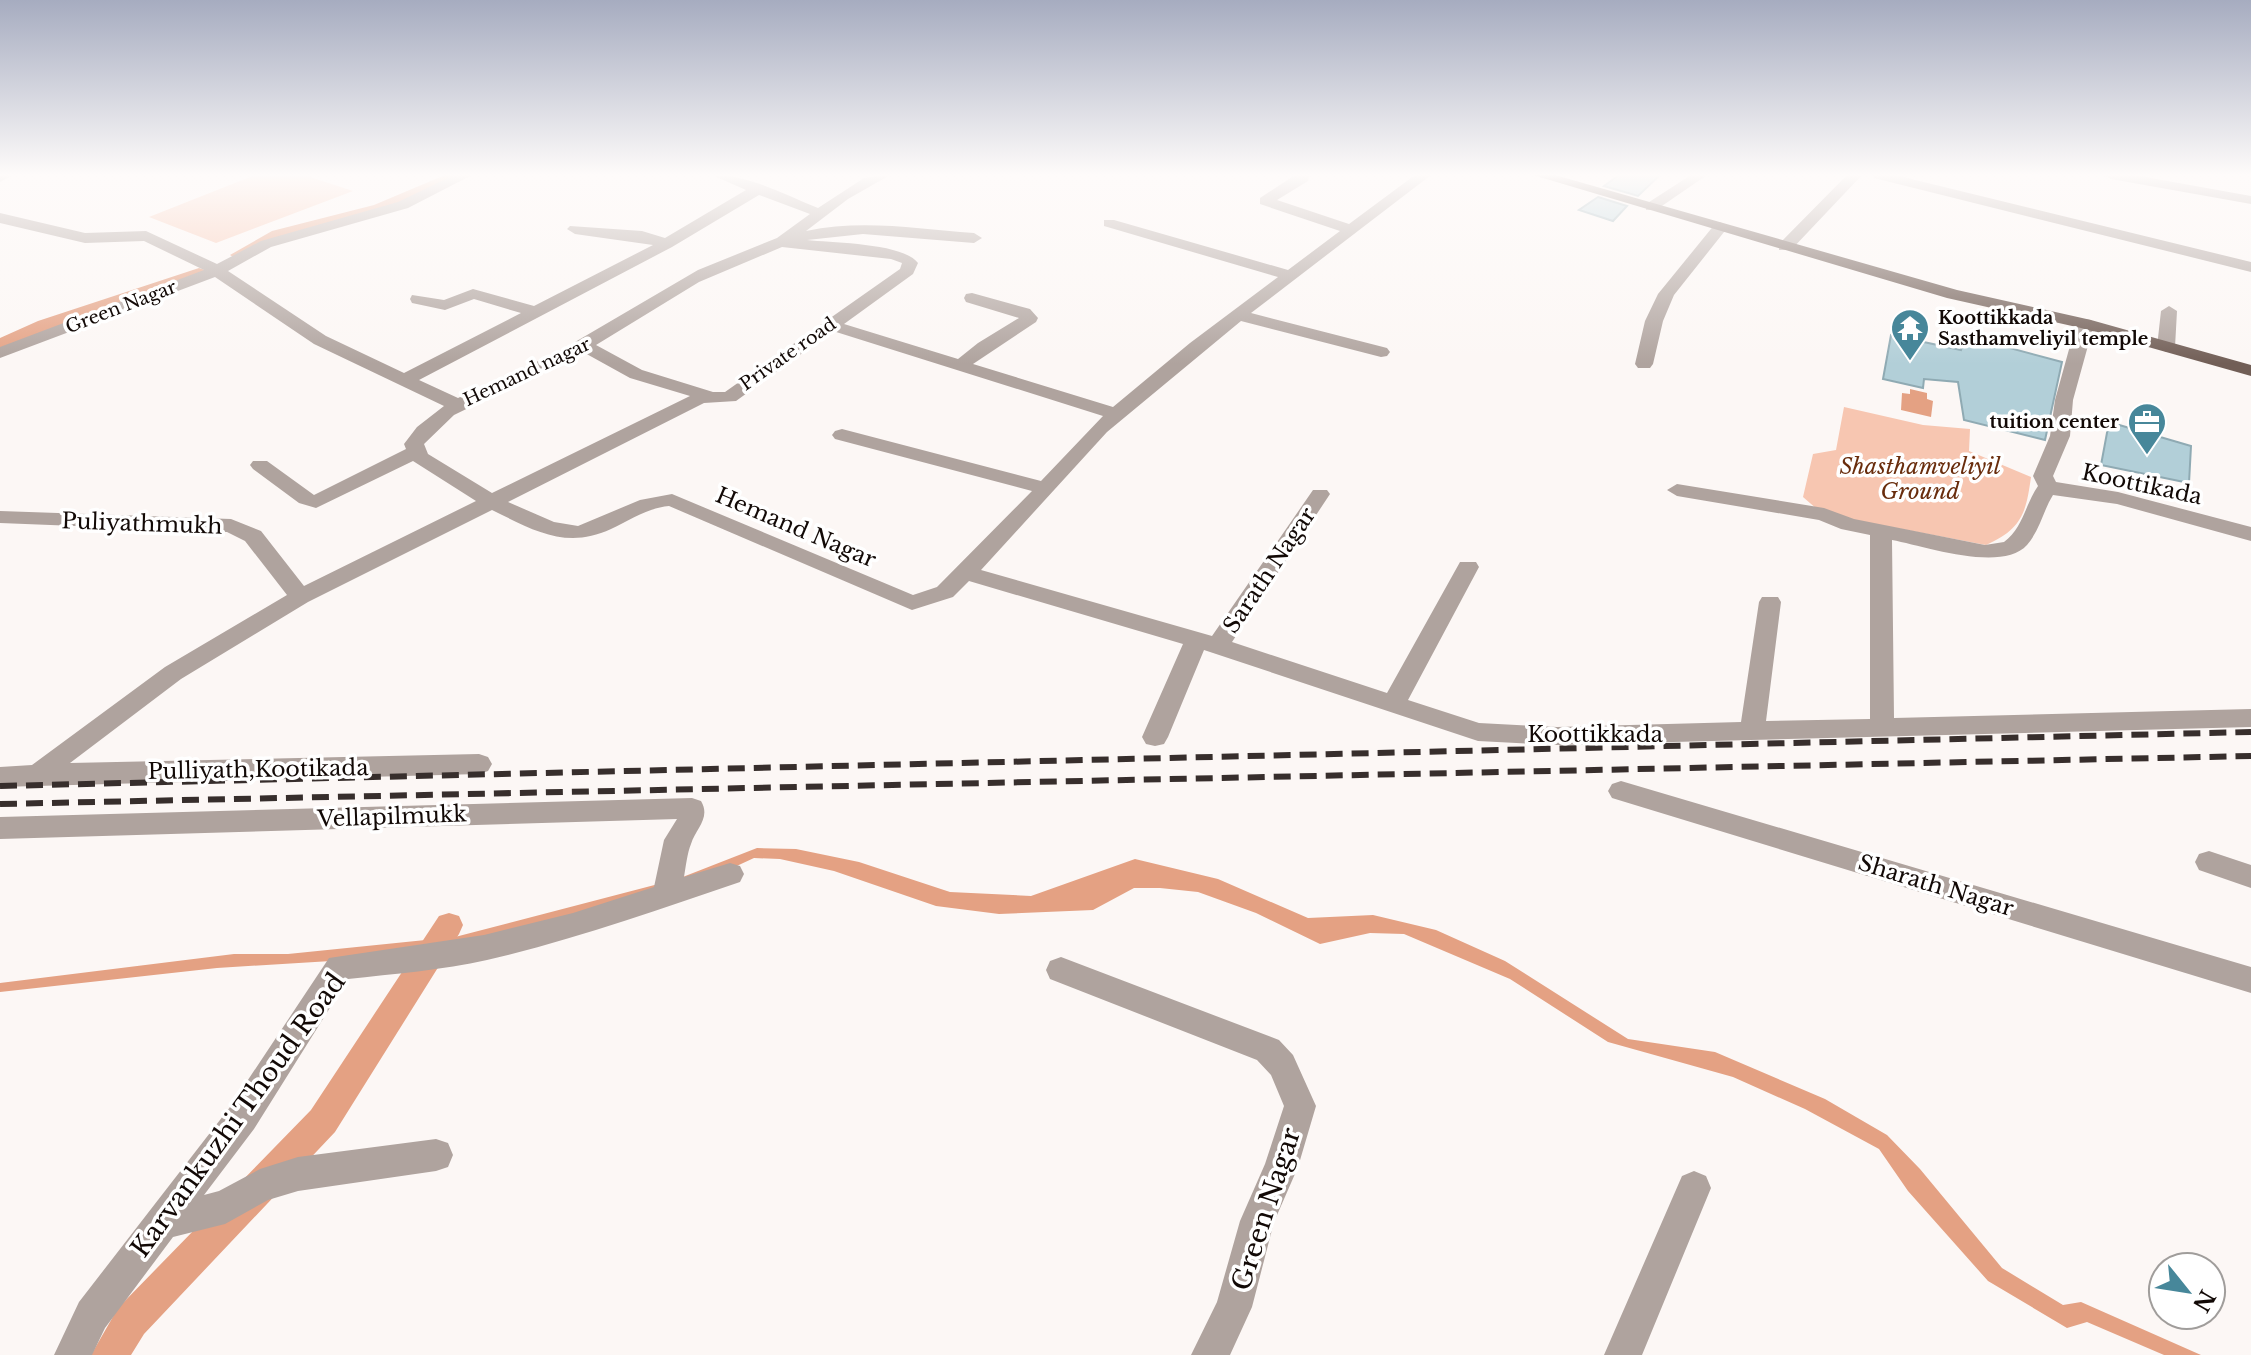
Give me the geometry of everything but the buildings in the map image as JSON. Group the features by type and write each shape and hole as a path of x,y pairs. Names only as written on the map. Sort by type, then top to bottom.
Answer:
{"main road":[{"path":"1757,238 1953,294 2085,324 2251,371"}],"street":[{"path":"149,238 209,267 320,340 457,405"},
{"name":"Green Nagar","path":"0,337 169,277 209,267 256,238"},
{"name":"Green Nagar","path":"0,353 286,238"},
{"path":"649,238 667,244"},
{"path":"403,381 677,238"},
{"path":"779,242 785,238"},
{"path":"779,242 796,238"},
{"path":"1161,238 1288,275"},
{"name":"Hemand Nagar","path":"492,502 564,533 579,533 656,500 672,500 912,603 945,592 1116,414 1237,315 1339,238"},
{"path":"1644,364 1654,321 1666,294 1711,238"},
{"path":"1785,247 1794,238"},
{"path":"2135,238 2251,267"},
{"name":"Private road","path":"38,774 173,673 300,597 706,395 729,397 907,271 910,263 906,258 892,254 779,242"},
{"name":"Hemand nagar","path":"417,451 414,444 424,428 457,405 585,346 694,279 779,242"},
{"path":"418,299 445,305 473,294 536,312"},
{"path":"962,366 978,350 1003,338 1030,318 1024,313 972,298"},
{"path":"2166,347 2169,311"},
{"path":"1237,315 1381,352"},
{"name":"Koottikada","path":"2085,324 2064,400 2060,436 2043,476 2048,486 2064,492 2118,498 2251,534"},
{"path":"830,325 1116,414"},
{"path":"585,346 636,374 706,395"},
{"path":"842,435 1045,488"},
{"path":"260,465 306,499 316,502 417,451 420,458 492,502"},
{"path":"1677,490 1824,514 1848,524 1985,552 2010,548 2019,541 2034,518 2039,500 2048,486"},
{"name":"Sarath Nagar","path":"1155,737 1207,643 1320,494"},
{"name":"Puliyathmukh","path":"0,517 231,526 253,536 300,597"},
{"path":"1881,531 1882,728"},
{"path":"1394,703 1468,567"},
{"name":"Koottikkada","path":"964,572 1207,643 1488,733 1557,736 2251,718"},
{"path":"1752,732 1770,602"},
{"name":"Pulliyath,Kootikada","path":"38,774 479,764"},
{"path":"0,777 38,774"},
{"name":"Sharath Nagar","path":"1621,791 2251,980"},
{"name":"Vellapilmukk","path":"0,828 692,808 690,821 678,840 666,895"},
{"path":"2209,862 2251,877"},
{"name":"Karvankuzhi Thoud Road","path":"73,1355 92,1315 242,1118 339,967 428,958 442,953 484,948 573,925 730,874"},
{"name":"Green Nagar","path":"1061,970 1268,1050 1282,1065 1292,1083 1300,1106 1281,1167 1257,1221 1234,1307 1210,1355"},
{"path":"163,1222 225,1207 260,1186 298,1174 436,1155"},
{"path":"1623,1355 1694,1188"}],"green space":[{"path":"204,238 229,238 216,243"},
{"name":"Shasthamveliyil Ground","path":"1844,407 1923,425 1970,429 1969,451 2031,477 2027,501 2015,526 1986,545 1838,517 1818,510 1803,497 1813,454 1836,450"}],"shaded area":[{"path":"1910,389 1927,393 1927,399 1933,401 1931,417 1901,410 1902,393 1910,394"},
{"path":"757,848 796,849 859,862 950,892 1031,896 1135,859 1218,879 1308,918 1373,915 1436,930 1505,961 1628,1039 1715,1052 1825,1099 1887,1135 1920,1169 2002,1268 2063,1305 2081,1302 2201,1355 2164,1355 2087,1322 2067,1328 1988,1281 1908,1191 1879,1149 1805,1109 1733,1077 1608,1042 1510,979 1404,934 1370,933 1320,944 1256,913 1198,892 1160,888 1134,888 1093,910 999,914 936,906 834,871 780,859 754,858 728,870 675,880"},
{"path":"666,882 663,893 396,957 217,968 0,992 0,983 234,954 288,954 455,937"}],"waterway":[{"path":"238,255 269,238"},
{"path":"0,344 44,325 199,273"},
{"path":"110,1355 131,1321 323,1121 449,925"}],"railway":[{"path":"0,786 2251,732"},
{"path":"0,804 2251,756"}],"place":[{"name":"Koottikkada Sasthamveliyil temple","path":"1910,362"},
{"name":"tuition center","path":"2147,456"}]}
